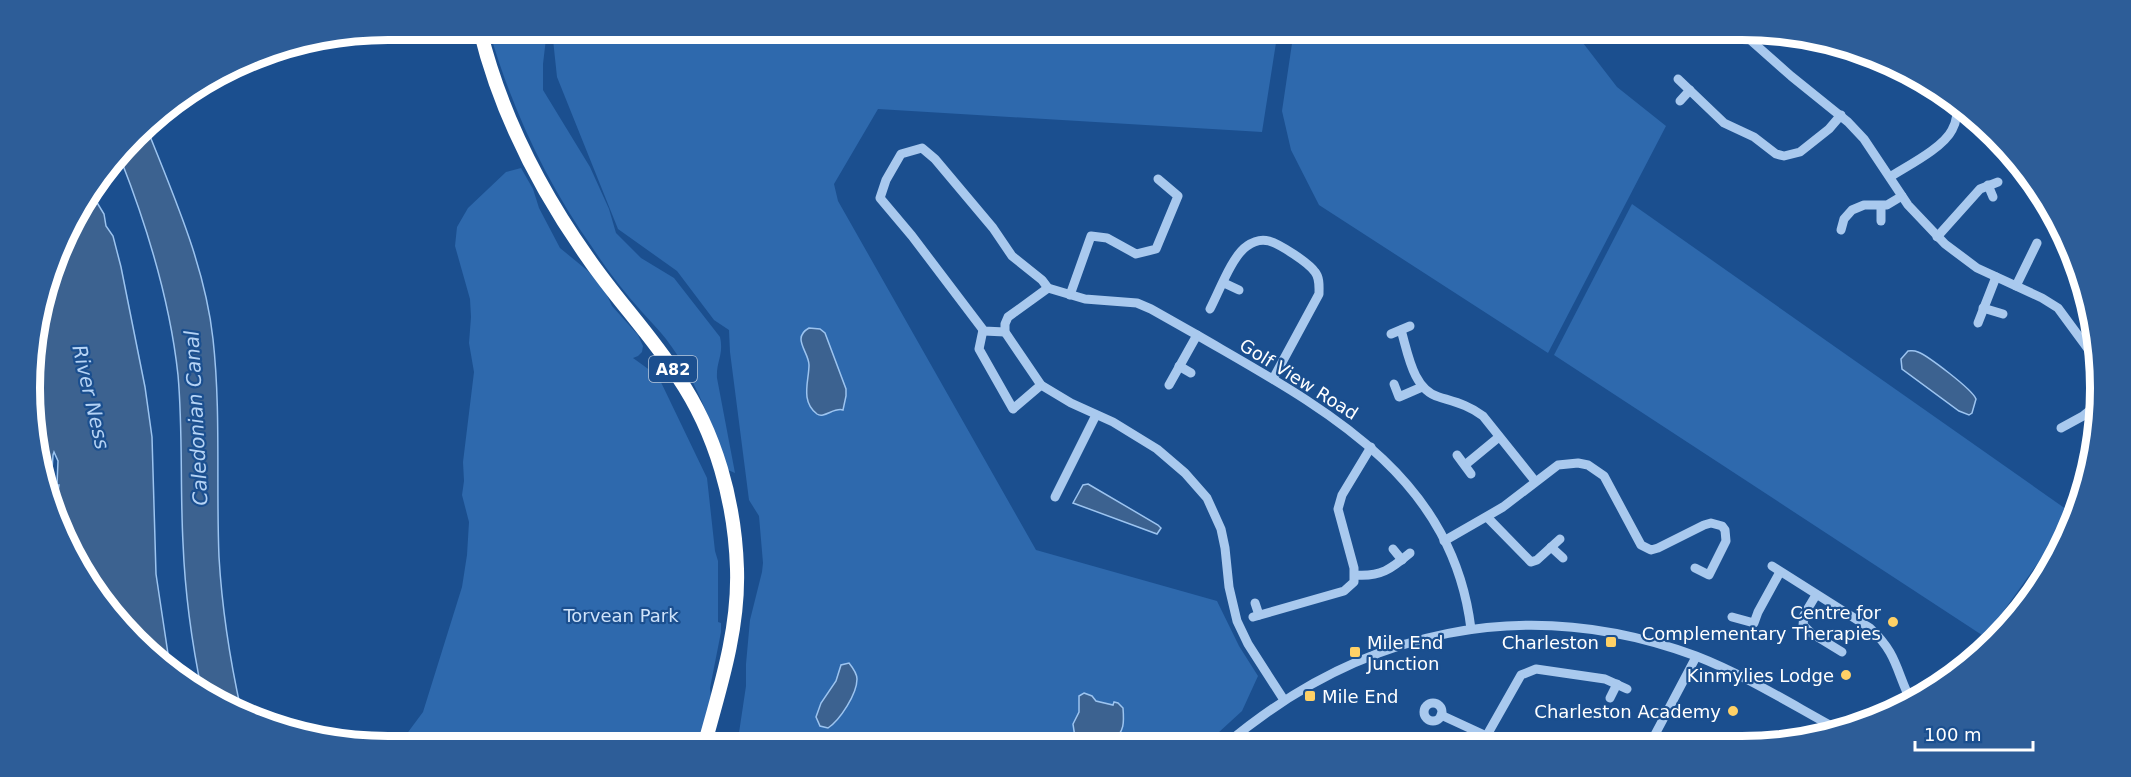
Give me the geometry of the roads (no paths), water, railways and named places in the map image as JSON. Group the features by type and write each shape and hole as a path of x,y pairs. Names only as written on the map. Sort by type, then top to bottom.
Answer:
{"highway":[{"name":"A82","path":"483,40 511,120 529,162 550,200 613,292 679,377 704,424 722,468 734,536 737,569 736,602 730,649 707,736"}],"street":[{"path":"1751,40 1841,115 1864,139 1902,196 1937,237 1957,254 1996,278 2042,298 2058,308 2089,350"},
{"path":"1678,79 1724,123 1754,137 1776,154 1784,156 1800,152 1829,129 1841,115"},
{"path":"1680,101 1690,90"},
{"path":"1890,177 1945,140 1956,123 1958,115"},
{"path":"1005,332 983,330 912,236 880,198 886,180 901,154 922,148 935,159 993,228 1012,255 1042,280 1048,288 1008,317 1005,324 1005,332 1041,385 1071,403 1113,422 1172,460 1207,498 1221,529 1229,588 1238,621 1248,644 1284,700"},
{"path":"1070,295 1091,236 1107,238 1136,254 1156,249 1178,196 1158,179"},
{"path":"1937,237 1976,193 1998,182"},
{"path":"1988,185 1993,197"},
{"path":"1841,230 1844,219 1852,210 1864,205 1881,207 1902,196"},
{"path":"1881,207 1881,220"},
{"path":"1210,309 1238,256 1246,246 1257,241 1268,241 1278,245 1309,265 1316,273 1319,294 1273,379"},
{"path":"2016,286 2028,257 2037,243"},
{"path":"2018,253 2028,257"},
{"path":"1978,323 1996,278"},
{"path":"1224,283 1239,290"},
{"name":"Golf View Road","path":"1048,288 1085,299 1137,303 1151,309 1318,406 1371,447 1410,487 1444,541 1460,579 1471,629"},
{"path":"1983,308 2003,314"},
{"path":"1391,334 1410,326"},
{"path":"983,330 979,349 1013,409 1041,385"},
{"path":"1401,330 1422,387 1436,397 1474,408 1535,481"},
{"path":"1169,384 1197,335"},
{"path":"1179,366 1191,373"},
{"path":"1394,384 1399,397"},
{"path":"1390,405 1399,397 1422,387"},
{"path":"2061,428 2090,410"},
{"path":"1055,497 1096,415"},
{"path":"1465,465 1499,437"},
{"path":"1255,603 1256,616 1344,591 1354,582 1355,575 1338,508 1342,495 1371,447"},
{"path":"1457,455 1471,474"},
{"path":"1444,541 1487,517 1558,465 1567,463 1588,465 1597,469 1610,485 1637,539 1645,549 1658,548 1704,525 1717,523 1725,530 1726,541 1707,580 1695,568"},
{"path":"1487,517 1528,561 1534,562 1560,539"},
{"path":"1551,547 1563,558"},
{"path":"1355,575 1376,575 1387,571 1406,556 1393,549"},
{"path":"1732,616 1752,628 1776,569 1870,628 1886,644 1896,661 1909,694"},
{"path":"1816,595 1804,615 1803,625 1826,647 1842,652"},
{"path":"1236,736 1284,700 1357,660 1415,641 1471,629 1523,626 1568,627 1642,639 1696,657 1744,679 1831,726"},
{"path":"1654,736 1696,657"},
{"path":"1441,715 1487,735 1521,675 1536,669 1605,679 1627,689"},
{"path":"1610,698 1617,684"}],"water":[{"name":"Caledonian Canal","path":"150,135 187,231 209,311 217,393 220,576 227,634 240,703 200,681 187,599 184,562 178,375 164,293 140,212 123,164"},
{"name":"River Ness","path":"96,200 104,214 106,226 113,236 145,387 152,437 156,574 169,658 142,635 127,618 99,582 87,562 67,522 57,495 58,461 54,452 52,477 41,411 43,343 52,298 67,255"},
{"path":"809,328 820,329 825,333 846,389 843,410 820,415 812,409 809,403 807,391 809,365 801,336"},
{"path":"1908,351 1915,351 1923,355 1967,388 1976,399 1972,413 1969,415 1959,411 1902,369 1901,359"},
{"path":"1088,484 1161,528 1157,534 1073,503 1083,485"},
{"path":"849,663 857,679 851,699 833,724 828,728 820,726 816,717 821,703 836,681 841,665"},
{"path":"1084,693 1092,696 1096,701 1113,705 1114,702 1118,703 1123,708 1123,726 1117,736 1075,736 1073,724 1079,712 1079,696"}],"place":[{"name":"Centre for Complementary Therapies","path":"1893,622"},
{"name":"Charleston","path":"1611,642"},
{"name":"Mile End Junction","path":"1355,652"},
{"name":"Kinmylies Lodge","path":"1846,675"},
{"name":"Mile End","path":"1310,696"},
{"name":"Charleston Academy","path":"1733,711"}],"park label":[{"name":"Torvean Park","path":"621,615"}]}
